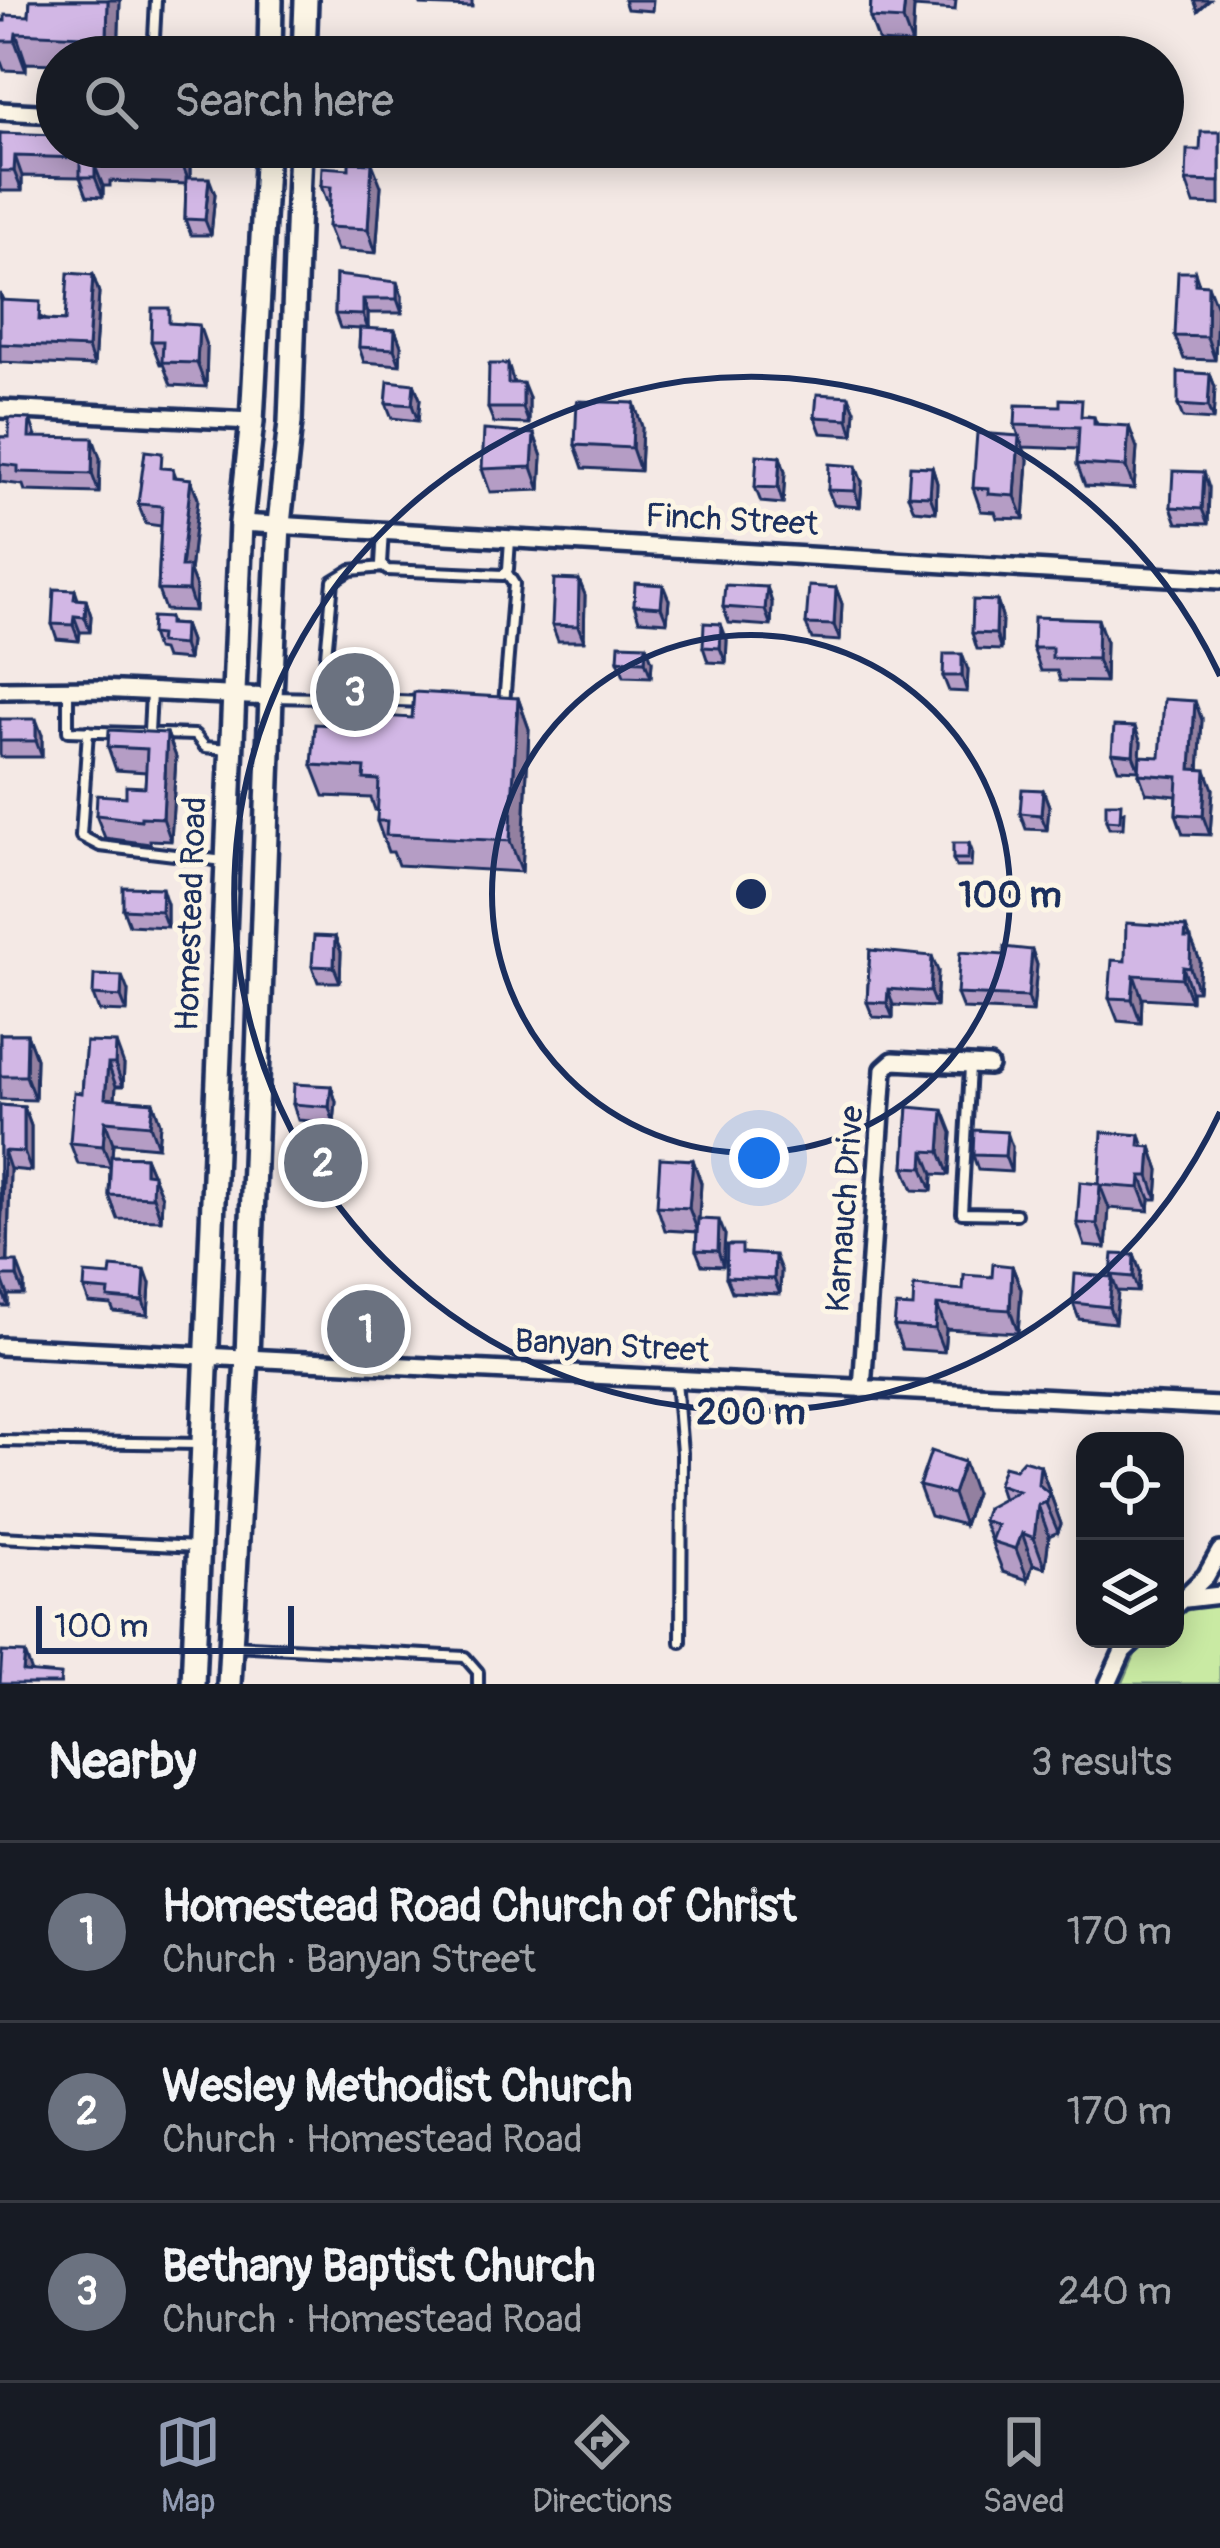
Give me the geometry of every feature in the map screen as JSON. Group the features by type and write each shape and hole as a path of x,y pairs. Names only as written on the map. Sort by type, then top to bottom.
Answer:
{"main road":[{"path":"270,36 271,0"},
{"path":"305,36 306,0"},
{"name":"Homestead Road","path":"194,1684 230,749 266,168"},
{"path":"229,1684 247,1357 279,524 290,422 299,168"},
{"path":"226,859 264,857"},
{"path":"217,1076 256,1079"}],"street":[{"path":"0,111 36,112"},
{"path":"0,409 252,421"},
{"name":"Finch Street","path":"241,523 1220,580"},
{"path":"0,690 68,688 271,697"},
{"name":"Karnauch Drive","path":"862,1389 884,1069 893,1061 989,1066"},
{"name":"Banyan Street","path":"0,1346 1220,1406"},
{"path":"1184,1598 1206,1576 1220,1551"},
{"path":"1184,1601 1220,1595"},
{"path":"1108,1684 1126,1648"}],"lane":[{"path":"154,36 156,0"},
{"path":"383,529 383,567"},
{"path":"502,705 507,704 514,584 507,573 510,537"},
{"path":"322,698 333,580 351,570 383,567 507,573"},
{"path":"68,688 68,731 195,735 205,747 230,749"},
{"path":"149,732 151,691"},
{"path":"271,697 434,702"},
{"path":"88,731 81,836 100,846 226,859"},
{"path":"970,1065 962,1213 1016,1214"},
{"path":"676,1379 682,1453 681,1642"},
{"path":"0,1441 202,1444"},
{"path":"0,1537 199,1547"},
{"path":"231,1645 466,1658 478,1672 478,1684"}],"green space":[{"path":"1209,1603 1220,1607 1220,1684 1122,1684 1142,1648 1184,1648 1184,1611"}],"building":[{"path":"30,0 108,0 107,36 16,33 15,41 0,41 0,21 5,21 5,15 29,16"},
{"path":"871,0 905,0 903,20 870,18"},
{"path":"1201,132 1220,132 1220,182 1186,181 1187,150 1200,150"},
{"path":"0,133 36,134 36,157 15,156 14,171 0,171"},
{"path":"80,168 95,168 95,177 80,177"},
{"path":"322,168 372,168 368,229 328,227 331,187 321,186"},
{"path":"186,178 209,178 205,220 185,219"},
{"path":"1178,272 1195,272 1195,284 1208,285 1207,337 1175,336"},
{"path":"68,273 93,275 88,348 0,344 0,300 40,302 39,320 65,321"},
{"path":"336,275 397,282 397,299 363,299 363,315 335,314"},
{"path":"152,308 169,308 169,323 199,325 197,363 162,362 163,341 151,341"},
{"path":"360,328 395,330 394,349 359,347"},
{"path":"489,364 508,364 508,383 523,383 523,408 488,408"},
{"path":"1178,372 1210,374 1208,407 1178,405"},
{"path":"388,381 414,384 412,405 386,403"},
{"path":"817,394 849,396 848,419 815,417"},
{"path":"1060,399 1082,400 1081,416 1094,417 1094,424 1129,426 1126,467 1077,464 1079,427 1015,425 1016,405 1060,406"},
{"path":"577,401 634,403 632,448 575,445"},
{"path":"9,418 30,419 29,437 93,438 92,474 18,472 18,466 0,464 0,437 9,437"},
{"path":"484,430 534,434 532,467 482,469"},
{"path":"977,433 1019,436 1015,496 973,488"},
{"path":"145,451 162,453 161,468 173,469 173,477 191,479 181,567 189,567 188,591 158,590 162,506 138,504"},
{"path":"757,455 780,457 778,488 755,487"},
{"path":"829,464 856,466 855,491 828,490"},
{"path":"910,466 932,467 930,496 908,495"},
{"path":"1173,471 1204,472 1202,509 1171,507"},
{"path":"554,579 579,580 578,626 552,625"},
{"path":"635,583 663,585 661,607 634,605"},
{"path":"725,585 767,587 765,610 723,607"},
{"path":"809,586 836,588 834,625 806,624"},
{"path":"54,589 75,590 74,599 86,600 85,617 74,616 73,625 52,624"},
{"path":"973,600 997,601 996,634 972,633"},
{"path":"152,617 184,625 183,645 159,643 160,635 151,634"},
{"path":"1034,617 1098,619 1097,659 1052,658 1052,648 1033,648"},
{"path":"704,623 721,624 720,648 703,647"},
{"path":"619,644 646,645 645,661 618,660"},
{"path":"944,654 962,654 962,676 943,676"},
{"path":"414,692 518,698 510,841 386,835 387,821 377,821 379,780 364,779 365,768 312,765 315,724 365,727 366,715 412,718"},
{"path":"1164,699 1195,701 1191,769 1206,770 1203,816 1176,814 1178,777 1139,774 1140,756 1160,757"},
{"path":"0,719 36,719 36,741 0,741"},
{"path":"1114,726 1135,727 1133,755 1112,753"},
{"path":"109,730 167,733 163,818 96,815 97,795 126,797 126,786 145,787 147,749 108,747"},
{"path":"1022,789 1043,790 1041,815 1020,813"},
{"path":"1106,803 1121,803 1120,821 1106,820"},
{"path":"953,843 969,843 968,859 953,859"},
{"path":"123,887 162,888 161,911 123,909"},
{"path":"1126,923 1186,927 1185,938 1191,938 1190,968 1183,967 1182,978 1134,975 1132,999 1109,998 1112,960 1125,961"},
{"path":"314,936 335,937 334,967 312,966"},
{"path":"1004,947 1032,950 1028,997 957,994 960,952 1004,955"},
{"path":"870,950 932,956 930,992 888,989 887,1003 867,1002"},
{"path":"94,975 122,976 121,997 93,995"},
{"path":"0,1034 27,1034 26,1076 0,1076"},
{"path":"86,1042 116,1043 115,1064 108,1064 105,1098 153,1102 150,1125 105,1121 103,1146 70,1143 74,1092 82,1093"},
{"path":"294,1084 331,1086 329,1107 293,1104"},
{"path":"0,1105 24,1107 24,1152 4,1151 0,1262"},
{"path":"908,1107 943,1110 940,1152 924,1151 923,1168 904,1167"},
{"path":"974,1130 1007,1132 1005,1156 973,1155"},
{"path":"1102,1132 1140,1135 1139,1146 1151,1147 1149,1176 1141,1176 1140,1188 1100,1185 1097,1224 1077,1223 1080,1182 1099,1184"},
{"path":"111,1156 145,1157 145,1173 153,1174 152,1197 109,1195"},
{"path":"660,1158 693,1160 689,1208 657,1206"},
{"path":"698,1219 719,1220 718,1251 696,1250"},
{"path":"727,1245 742,1245 742,1253 775,1255 774,1279 726,1277"},
{"path":"1113,1254 1134,1255 1133,1277 1111,1275"},
{"path":"0,1262 17,1262 17,1276 1,1276 1,1287 0,1287"},
{"path":"993,1264 1012,1266 1010,1310 937,1305 935,1329 894,1326 896,1306 913,1307 914,1286 963,1290 964,1275 992,1277"},
{"path":"111,1267 145,1270 143,1301 108,1298 109,1291 84,1289 85,1274 110,1276"},
{"path":"1075,1274 1112,1277 1109,1307 1073,1303"},
{"path":"931,1451 964,1462 953,1494 919,1486"},
{"path":"1023,1460 1040,1465 1038,1484 1049,1493 1047,1502 1038,1505 1034,1538 1022,1533 1016,1549 991,1541 997,1525 983,1520 987,1508 1018,1491 998,1484 1004,1466 1015,1469"},
{"path":"2,1652 25,1653 23,1672 61,1675 60,1684 0,1684"}],"place":[{"name":"Bethany Baptist Church","path":"355,692"},
{"name":"Wesley Methodist Church","path":"323,1163"},
{"name":"Homestead Road Church of Christ","path":"366,1329"}]}
